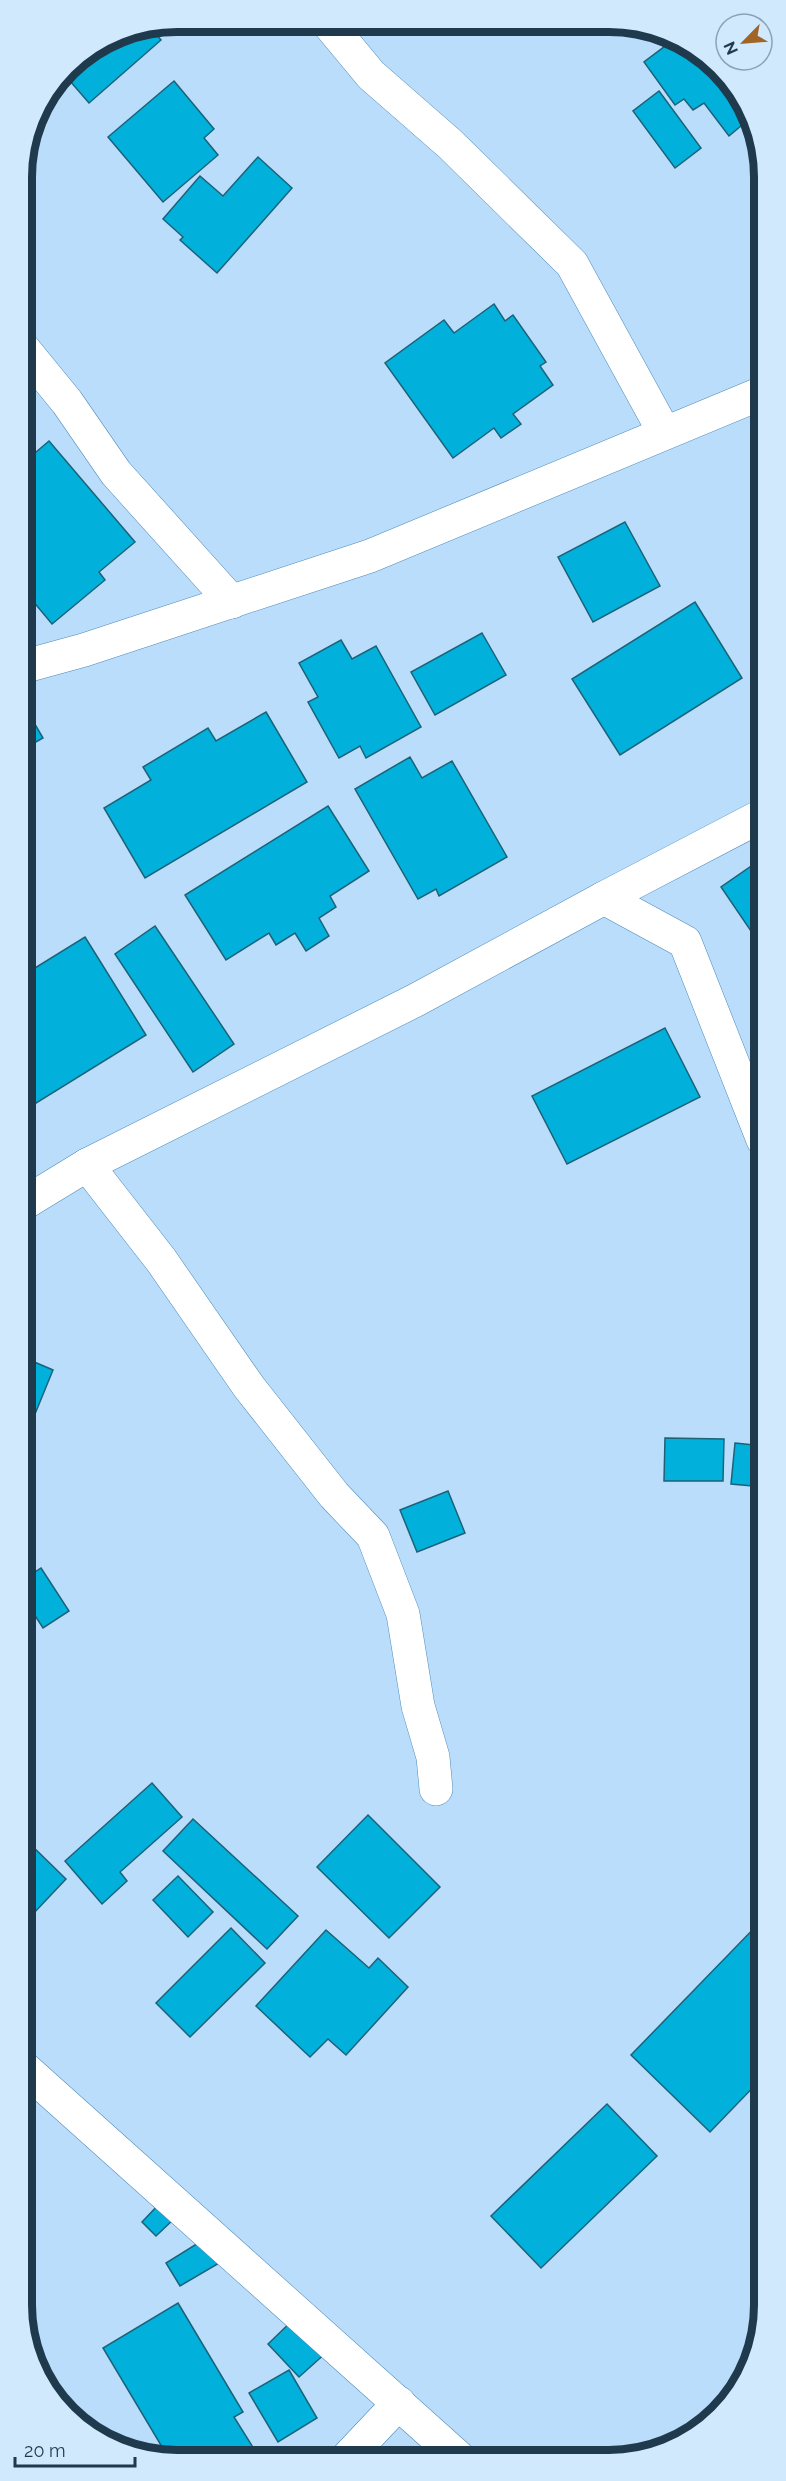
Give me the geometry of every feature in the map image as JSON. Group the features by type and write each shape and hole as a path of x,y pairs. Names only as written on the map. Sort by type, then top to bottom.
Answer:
{"street":[{"path":"335,32 371,75 450,144 573,264 664,432"},
{"path":"32,359 67,402 117,473 232,602"},
{"path":"32,664 84,650 370,556 755,396"},
{"path":"32,1199 87,1165 416,1000 603,898 755,819"},
{"path":"603,898 685,942 755,1119"},
{"path":"87,1165 161,1260 249,1387 334,1495 374,1536 403,1614 418,1706 433,1757 436,1789"},
{"path":"31,2074 450,2450"},
{"path":"355,2450 399,2403"}],"building":[{"path":"155,33 161,40 89,103 69,79 81,67 112,46 139,36"},
{"path":"661,41 674,46 705,67 725,88 744,123 729,136 704,103 693,110 684,99 675,105 644,62 665,46"},
{"path":"174,81 214,129 204,138 218,155 163,202 108,137"},
{"path":"659,91 701,148 675,168 633,111"},
{"path":"258,157 292,188 217,273 180,240 183,237 163,219 200,176 223,196"},
{"path":"494,304 505,321 513,315 546,362 540,366 553,385 513,414 521,424 501,438 494,428 453,458 385,363 444,320 454,333"},
{"path":"49,441 135,542 99,572 105,580 52,624 32,600 32,456"},
{"path":"625,522 660,586 593,622 558,557"},
{"path":"695,602 742,678 620,755 572,679"},
{"path":"482,633 506,675 435,715 411,672"},
{"path":"341,640 352,659 376,646 421,727 366,758 360,746 339,758 308,702 318,697 299,663"},
{"path":"266,712 307,782 145,878 104,808 151,780 143,767 208,728 216,741"},
{"path":"32,719 43,738 32,744"},
{"path":"410,757 422,778 452,761 507,857 439,896 436,889 418,899 355,789"},
{"path":"328,806 369,871 330,896 336,907 319,918 329,936 306,951 295,933 276,945 269,933 226,960 185,895"},
{"path":"755,864 755,936 721,887"},
{"path":"155,926 234,1044 193,1072 115,954"},
{"path":"85,937 146,1035 33,1105 32,1103 32,970"},
{"path":"665,1028 700,1097 567,1164 532,1096"},
{"path":"31,1362 53,1370 35,1414 31,1413"},
{"path":"665,1438 724,1439 723,1481 664,1481"},
{"path":"735,1443 754,1445 754,1486 731,1484"},
{"path":"448,1491 465,1533 417,1552 400,1510"},
{"path":"41,1568 69,1611 43,1628 31,1610 31,1574"},
{"path":"152,1783 182,1817 120,1872 127,1881 102,1904 65,1861"},
{"path":"368,1815 440,1887 389,1938 317,1867"},
{"path":"193,1819 298,1916 267,1949 163,1851"},
{"path":"31,1845 66,1879 33,1914 31,1912"},
{"path":"178,1876 213,1912 188,1937 153,1900"},
{"path":"231,1928 265,1963 190,2037 156,2003"},
{"path":"754,1928 754,2086 710,2132 631,2055"},
{"path":"326,1930 369,1968 378,1958 408,1987 346,2055 328,2039 310,2057 256,2006"},
{"path":"607,2104 657,2156 541,2268 491,2216"},
{"path":"161,2202 176,2217 156,2236 142,2222"},
{"path":"211,2235 226,2259 180,2286 166,2263"},
{"path":"178,2303 243,2412 234,2417 255,2450 163,2449 103,2348"},
{"path":"296,2317 328,2351 299,2377 268,2344"},
{"path":"289,2370 317,2418 278,2442 249,2393"}]}
